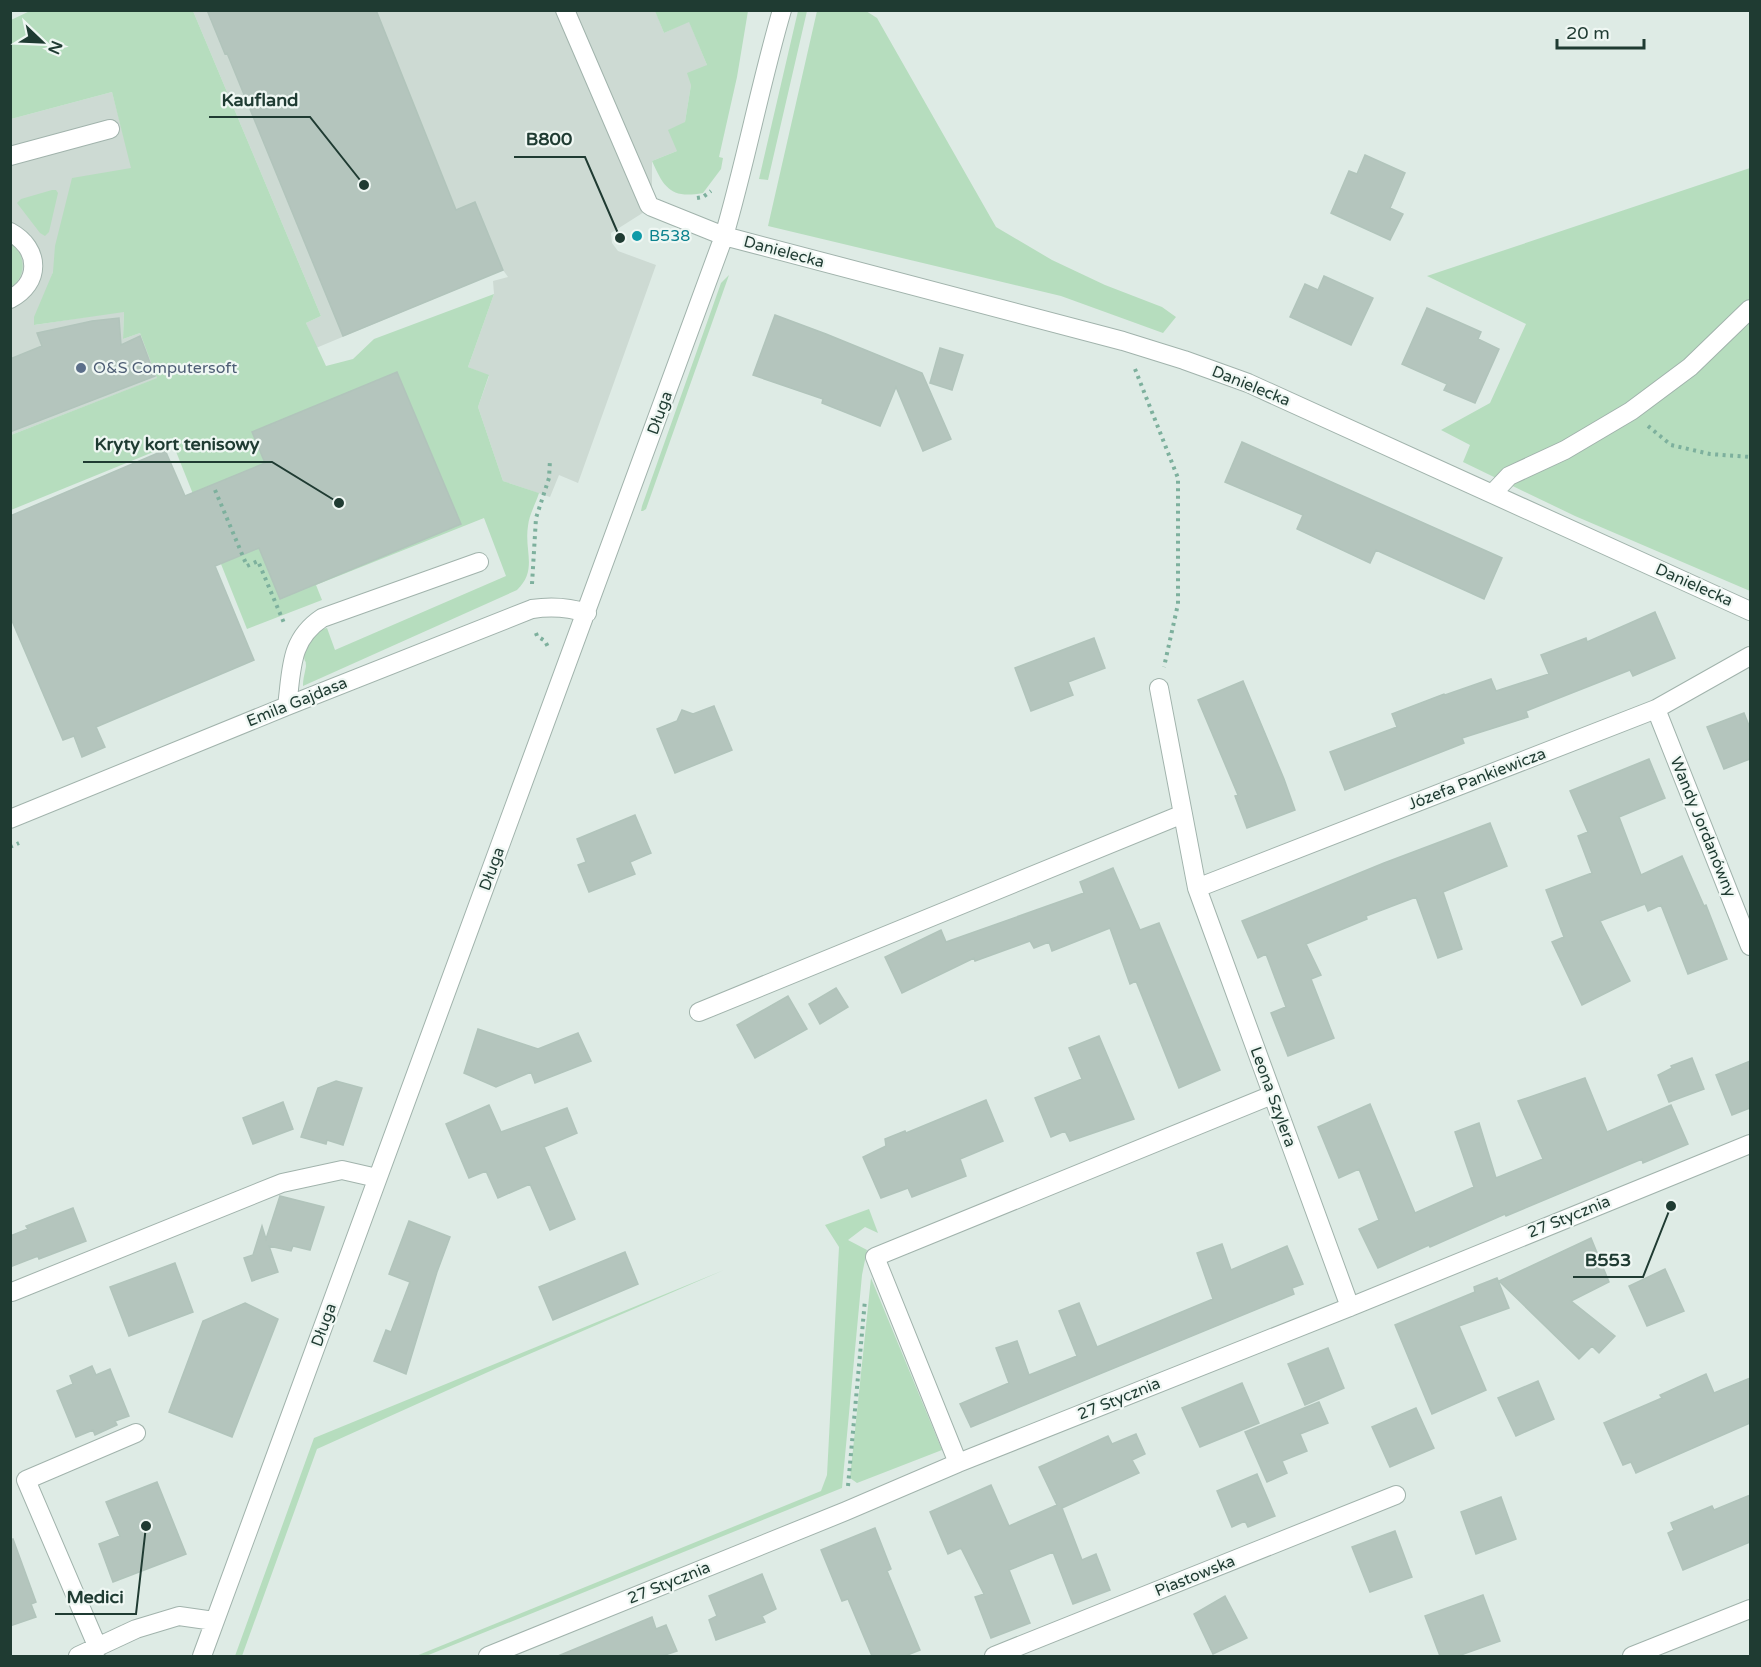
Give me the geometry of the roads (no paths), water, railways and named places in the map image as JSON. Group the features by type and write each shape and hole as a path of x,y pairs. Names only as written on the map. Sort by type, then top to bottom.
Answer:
{"street":[{"name":"Danielecka","path":"565,10 648,205 724,236 1123,341 1248,383 1750,610"},
{"name":"Długa","path":"202,1656 724,236 740,183 763,75 772,10"},
{"name":"Długa","path":"763,75 782,10"},
{"path":"10,156 110,129"},
{"path":"10,232 28,246 34,264 22,293 10,299"},
{"path":"1493,494 1509,476 1565,450 1631,411 1690,367 1750,309"},
{"path":"287,706 295,648 309,626 322,618 479,562"},
{"name":"Emila Gajdasa","path":"10,819 532,609 550,606 587,613"},
{"name":"Józefa Pankiewicza","path":"1197,888 1656,709 1750,656"},
{"name":"Leona Szylera","path":"1159,688 1197,888 1350,1307"},
{"name":"Wandy Jordanówny","path":"1656,709 1750,946"},
{"path":"699,1011 1183,814"},
{"path":"958,1463 875,1257 1272,1095"},
{"name":"27 Stycznia","path":"488,1656 846,1511 958,1463 1750,1144"},
{"path":"12,1292 282,1183 342,1170 377,1178"},
{"path":"98,1648 26,1480 135,1433"},
{"name":"Piastowska","path":"994,1656 1396,1496"},
{"path":"1632,1656 1750,1609"},
{"path":"78,1656 136,1629 179,1616 214,1622"}],"place":[{"name":"Kaufland","path":"364,185"},
{"name":"B538","path":"637,236"},
{"name":"B800","path":"620,238"},
{"name":"O&S Computersoft","path":"81,368"},
{"name":"Kryty kort tenisowy","path":"339,503"},
{"name":"B553","path":"1671,1206"},
{"name":"Medici","path":"146,1526"}]}
